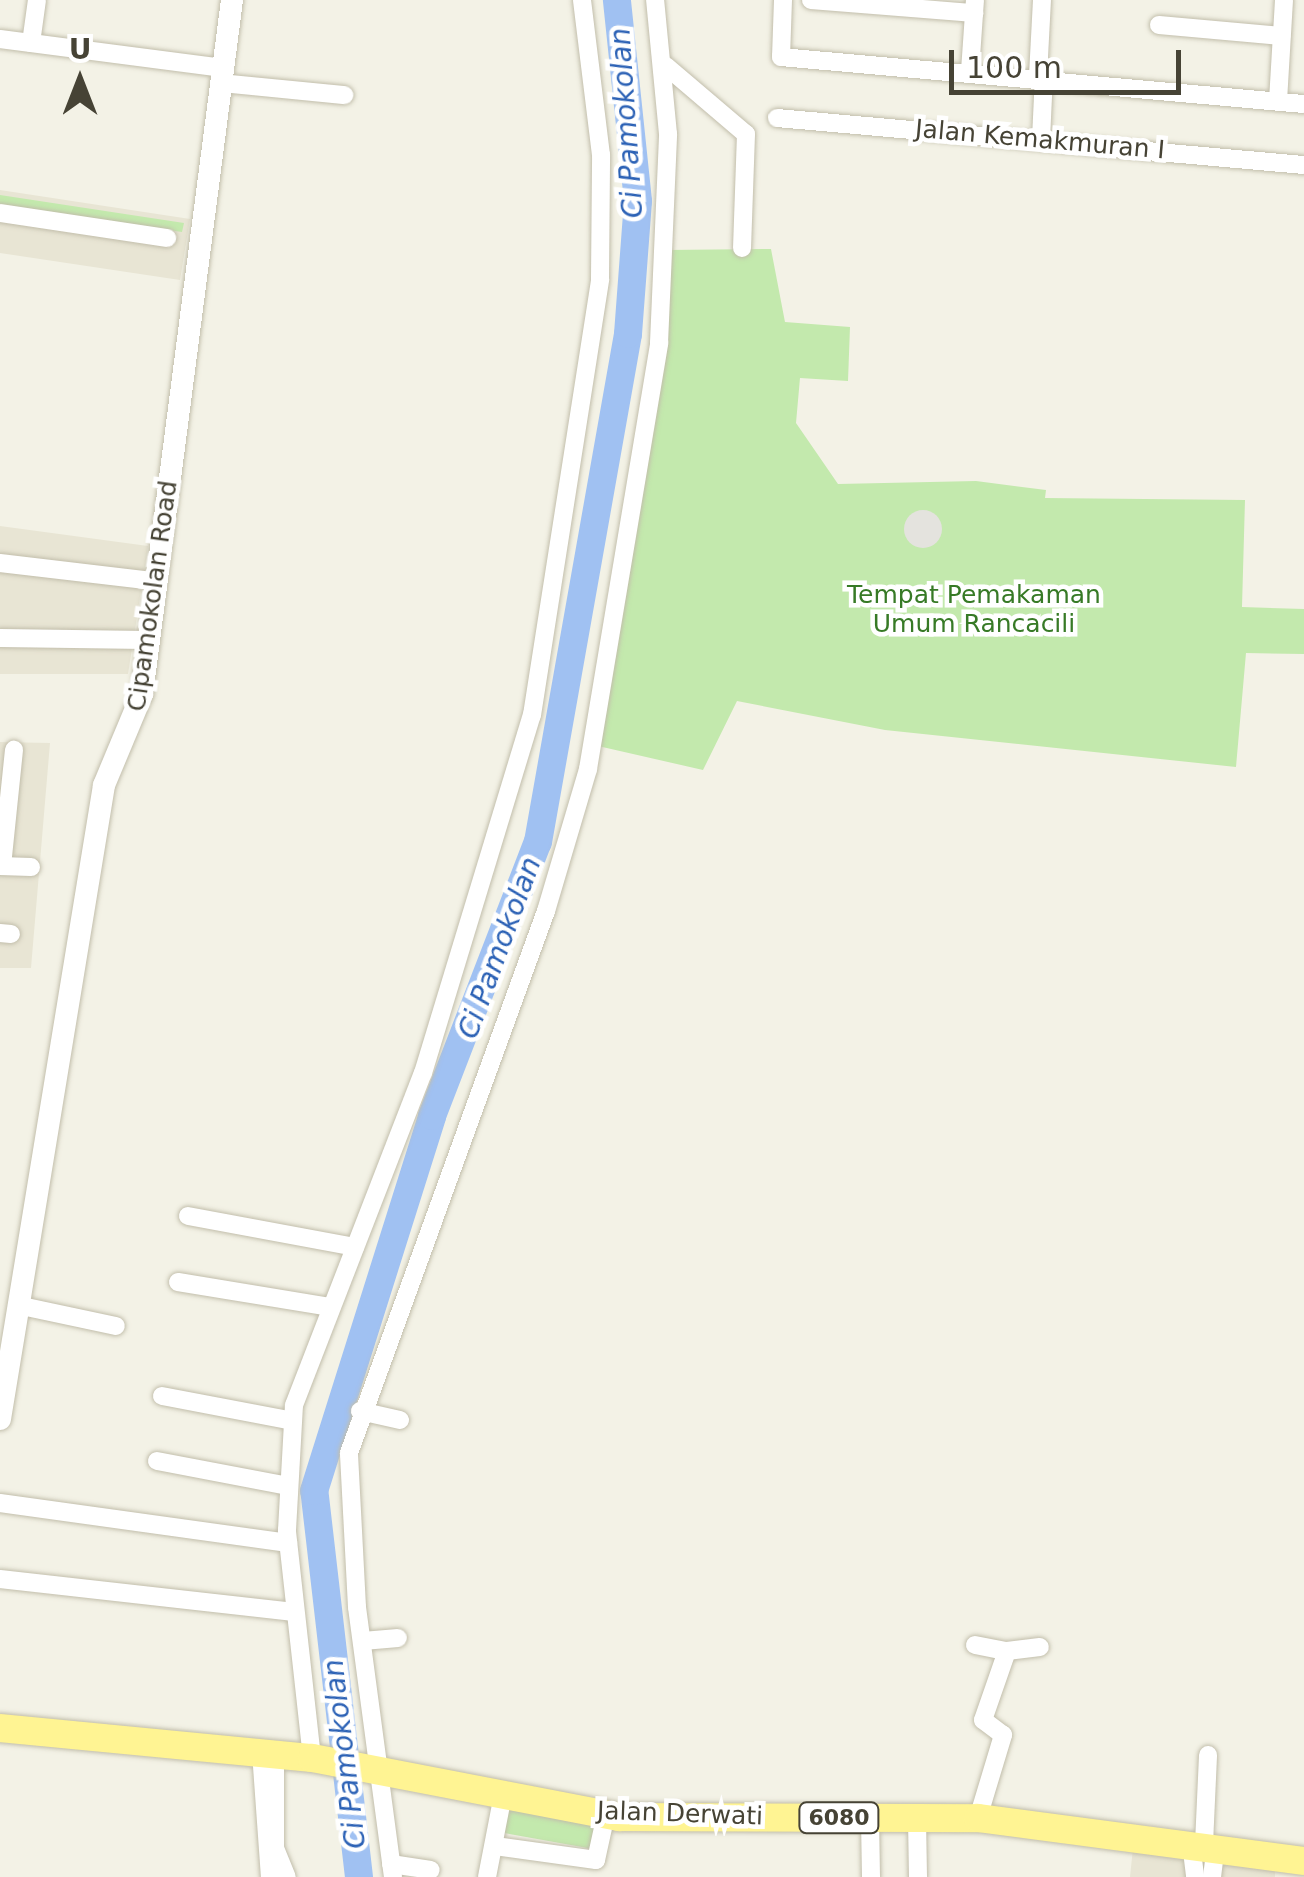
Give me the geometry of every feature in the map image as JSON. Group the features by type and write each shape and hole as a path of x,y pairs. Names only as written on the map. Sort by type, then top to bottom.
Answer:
{"main road":[{"name":"Jalan Derwati","path":"0,1728 317,1759 606,1814 978,1818 1204,1844 1304,1860"}],"street":[{"path":"31,42 38,0"},
{"name":"Cipamokolan Road","path":"0,1418 86,875 104,785 138,716 139,640 200,243 232,0"},
{"path":"317,1759 294,1612 288,1543 292,1421 436,1035 532,715 600,279 601,155 582,0"},
{"path":"431,1870 392,1871 348,1502 360,1411 546,912 588,769 658,344 666,66 655,0"},
{"path":"783,0 781,56 1041,76 1304,104"},
{"path":"810,0 974,6 970,71"},
{"path":"1040,139 1042,0"},
{"path":"1278,101 1284,0"},
{"path":"1159,25 1282,36"},
{"path":"0,39 344,95"},
{"path":"666,66 746,134 742,248"},
{"name":"Jalan Kemakmuran I","path":"777,118 1304,165"},
{"path":"0,213 200,243"},
{"path":"0,563 147,580"},
{"path":"0,638 139,640"},
{"path":"14,750 1,866 30,866"},
{"path":"188,1216 354,1247"},
{"path":"178,1282 332,1307"},
{"path":"17,1304 116,1326"},
{"path":"162,1396 292,1421"},
{"path":"360,1411 400,1420"},
{"path":"157,1461 288,1486"},
{"path":"0,1503 288,1543"},
{"path":"0,1579 294,1612"},
{"path":"362,1641 398,1638"},
{"path":"975,1645 1007,1651 1040,1646"},
{"path":"978,1818 1003,1735 984,1720 1007,1651"},
{"path":"268,1753 270,1877"},
{"path":"268,1753 275,1848 287,1877"},
{"path":"1195,1877 1204,1844 1208,1755"},
{"path":"488,1877 503,1795"},
{"path":"496,1846 596,1860 606,1814"},
{"path":"870,1819 871,1877"},
{"path":"917,1819 918,1877"},
{"path":"1204,1844 1212,1877"}],"shaded area":[{"path":"0,190 190,219 180,280 0,253"},
{"path":"923,510 936,516 942,529 936,542 923,548 910,542 904,529 910,516"},
{"path":"0,526 148,546 128,674 0,674"},
{"path":"0,742 50,743 31,968 0,968"},
{"path":"1133,1848 1275,1866 1275,1877 1130,1877"}],"green space":[{"path":"0,195 184,223 182,232 0,205"},
{"name":"Tempat Pemakaman Umum Rancacili","path":"771,249 785,322 850,327 848,381 800,378 796,423 838,484 976,481 1046,490 1045,498 1245,500 1242,607 1304,609 1304,654 1246,653 1236,767 885,730 737,701 703,770 598,746 666,250"},
{"path":"509,1809 598,1825 593,1849 504,1833"}],"waterway":[{"name":"Ci Pamokolan","path":"359,1877 314,1491 432,1116 538,842 628,334 638,201 617,0"}]}
